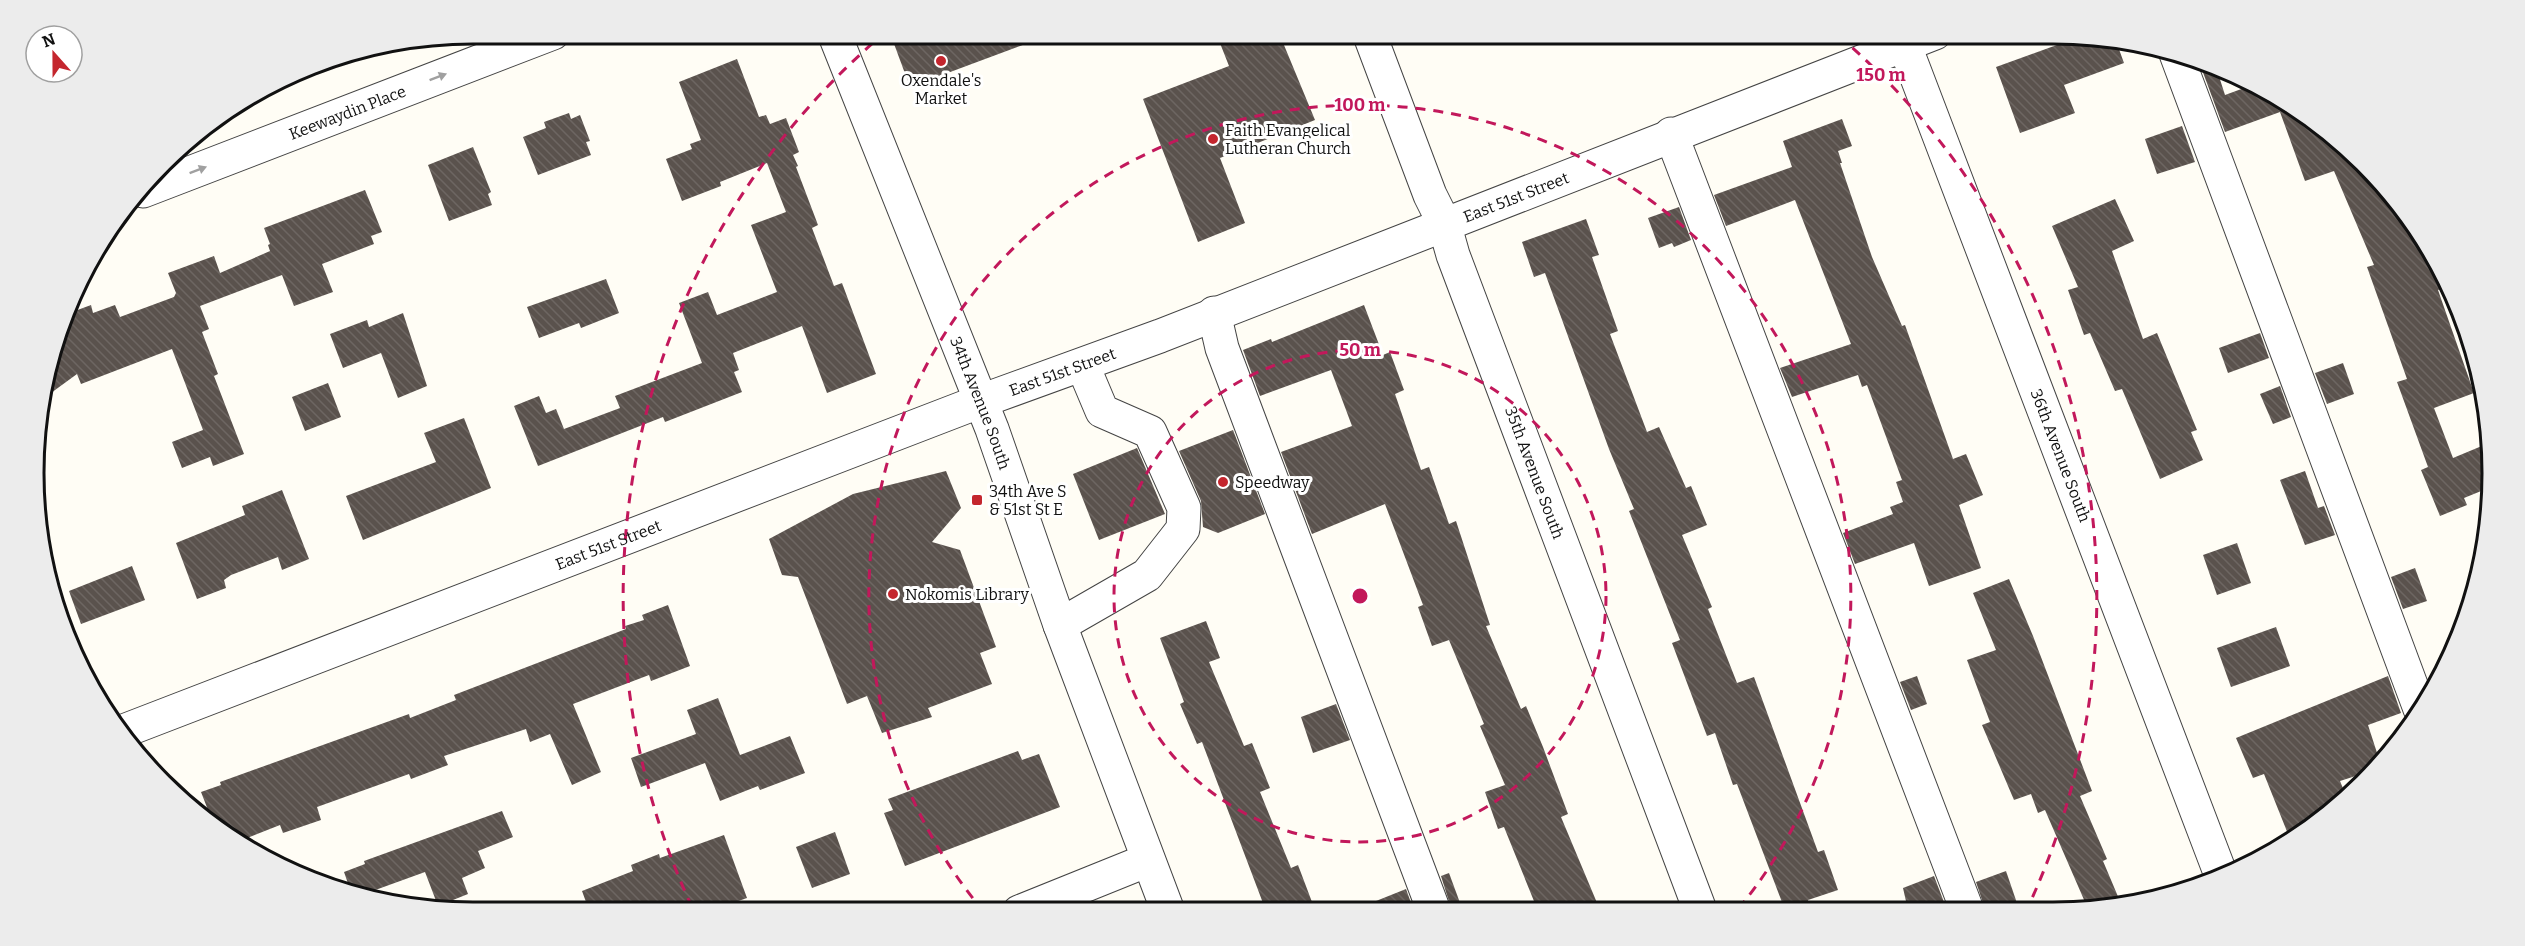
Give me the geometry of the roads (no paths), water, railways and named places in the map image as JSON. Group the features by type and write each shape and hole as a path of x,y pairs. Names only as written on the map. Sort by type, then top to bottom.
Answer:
{"street":[{"name":"Keewaydin Place","path":"152,187 524,44"},
{"name":"34th Avenue South","path":"838,44 981,401 1060,625 1164,902"},
{"name":"35th Avenue South","path":"1373,44 1430,195 1444,223 1458,266 1697,902"},
{"name":"East 51st Street","path":"128,729 981,401 1083,366 1896,44"},
{"name":"36th Avenue South","path":"1916,44 2219,869"},
{"path":"2179,63 2417,700"},
{"path":"1671,134 1964,902"},
{"path":"1214,313 1222,348 1431,902"},
{"path":"1060,625 1147,575 1183,529 1184,508 1150,432 1102,411 1083,366"},
{"path":"1044,902 1148,860"}],"place":[{"name":"Oxendale's Market","path":"941,61"},
{"name":"Faith Evangelical Lutheran Church","path":"1213,139"},
{"name":"Speedway","path":"1223,482"},
{"name":"34th Ave S & 51st St E","path":"977,500"},
{"name":"Nokomis Library","path":"893,594"}]}
